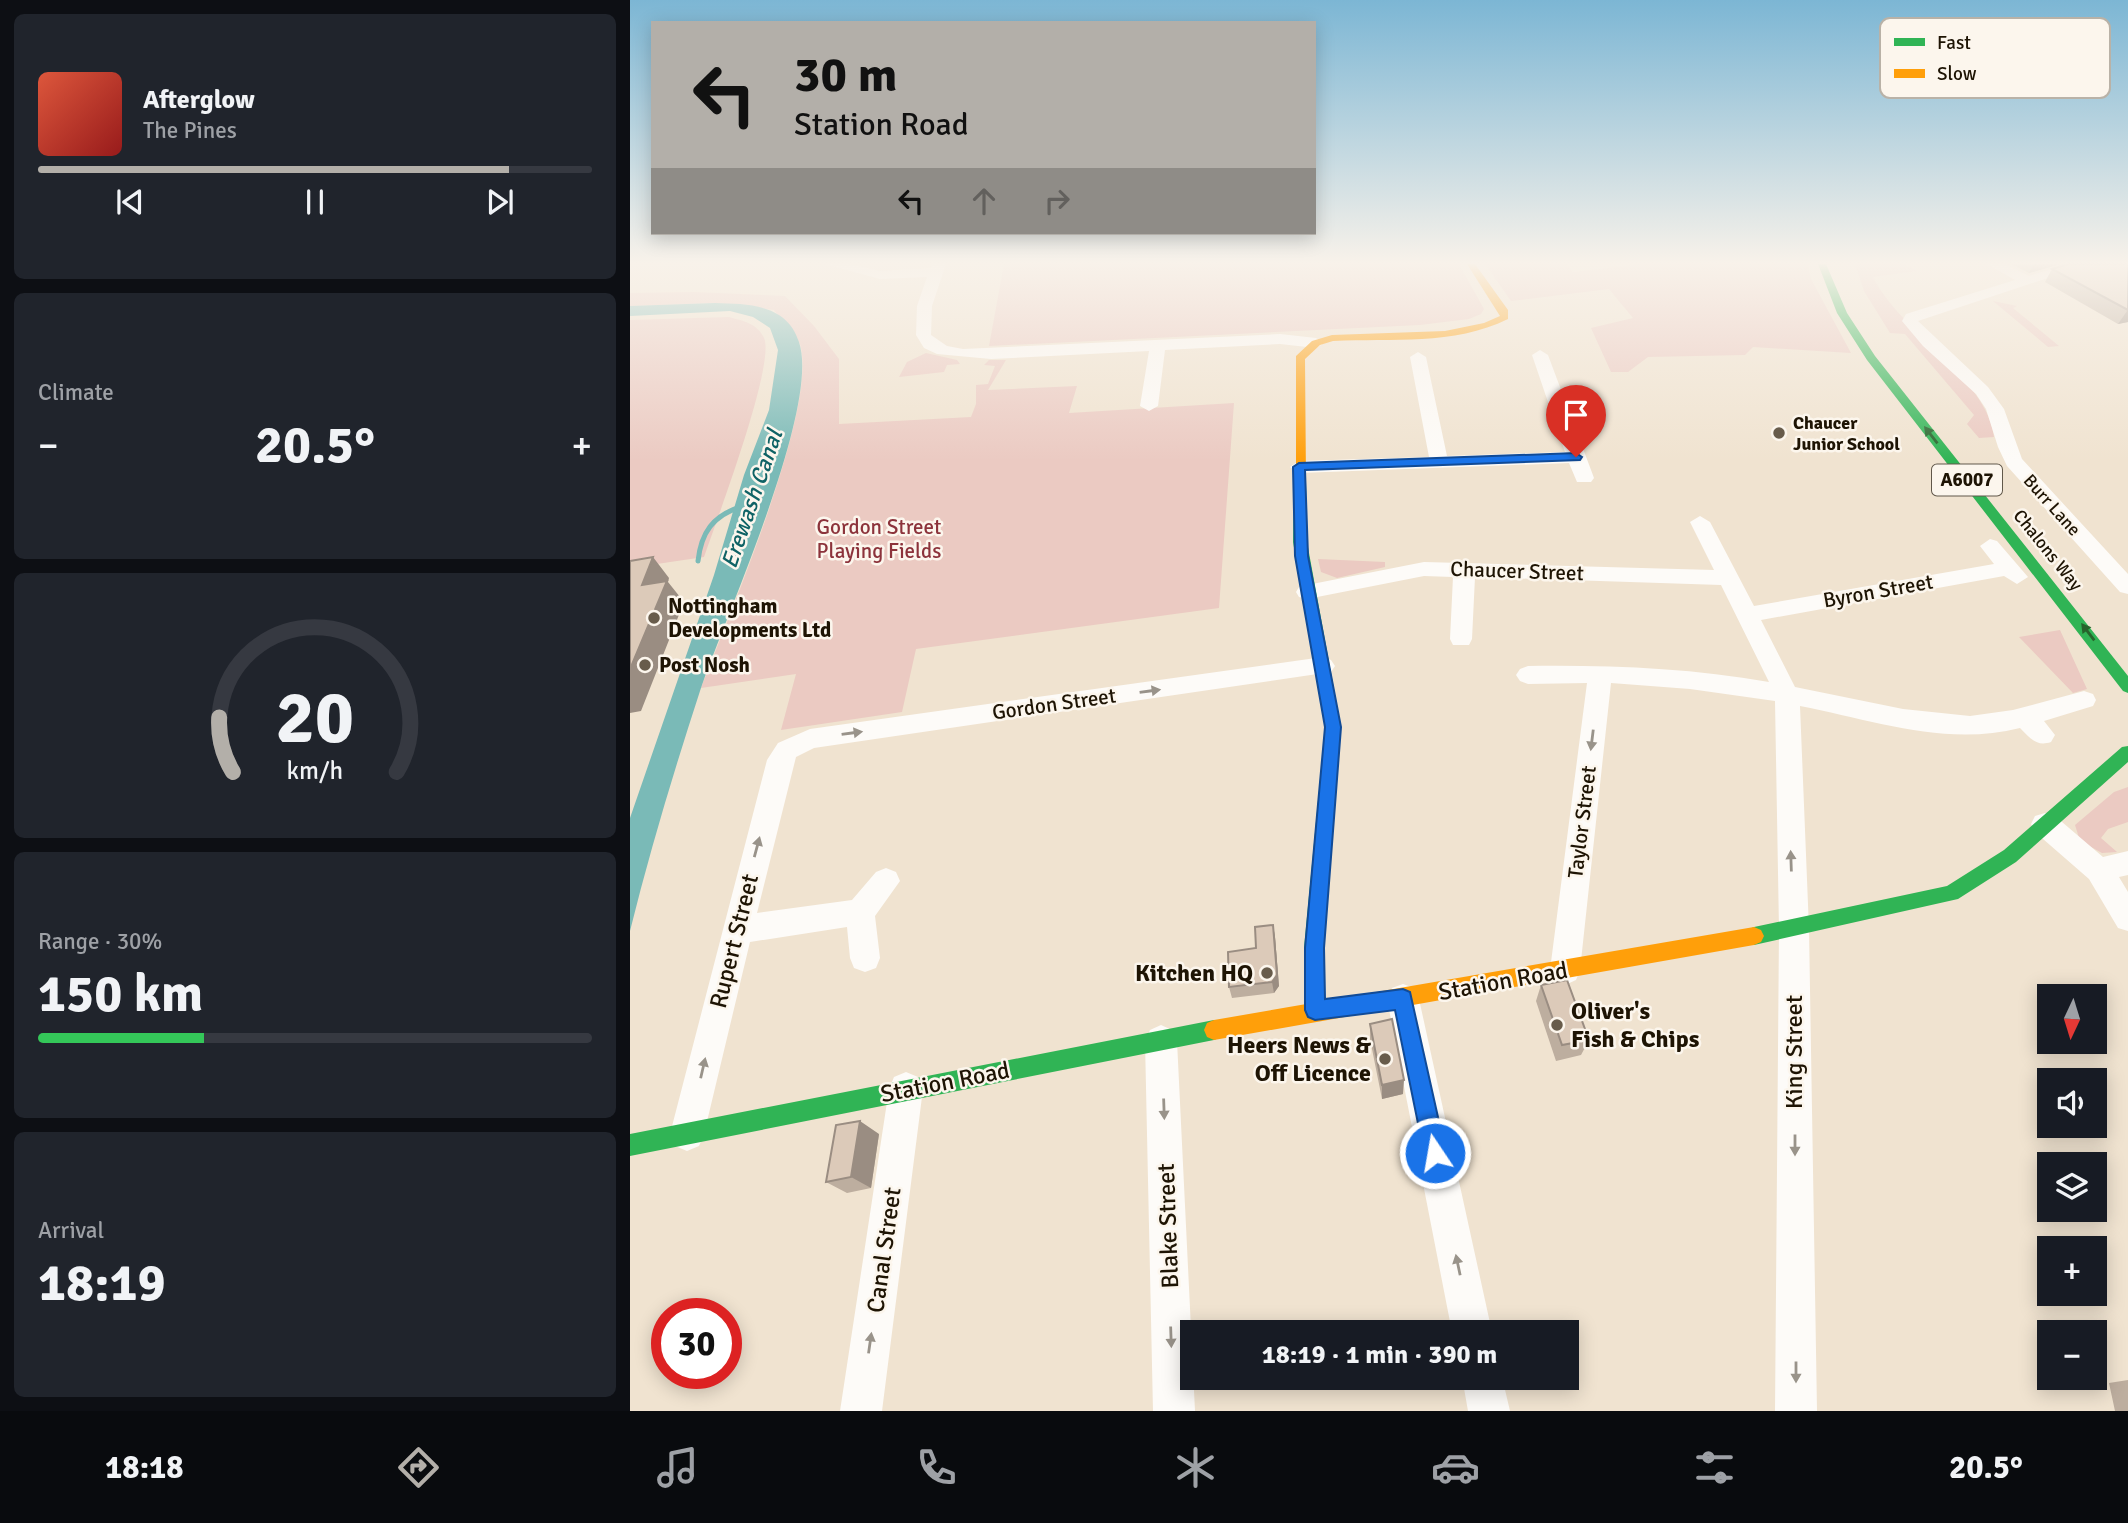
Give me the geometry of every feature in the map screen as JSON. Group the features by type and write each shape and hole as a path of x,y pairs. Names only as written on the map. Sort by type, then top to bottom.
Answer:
{"street":[{"path":"921,330 925,340 941,350 976,354 1280,339 1316,343 1341,337 1470,330"},
{"name":"Chalons Way","path":"1855,330 1873,357 2049,580 2128,687"},
{"name":"Burr Lane","path":"1919,330 1990,401 1999,418 2004,445 2014,462 2128,587"},
{"path":"1315,1010 1314,948 1334,749 1323,666 1301,556 1300,358 1316,343"},
{"path":"1149,406 1158,345"},
{"path":"1541,355 1584,478"},
{"path":"1415,366 1439,462"},
{"path":"1299,467 1576,457"},
{"path":"1700,522 1787,694"},
{"name":"Byron Street","path":"1746,615 2015,574 1990,546"},
{"name":"Chaucer Street","path":"1307,592 1410,569 1728,578"},
{"path":"1461,639 1464,624 1464,569"},
{"name":"Gordon Street","path":"787,750 810,739 1323,666"},
{"name":"Taylor Street","path":"1565,970 1600,673"},
{"path":"1528,675 1638,673 1787,694 1952,726 1983,725 2084,700"},
{"name":"King Street","path":"1787,694 1794,929 1796,1411"},
{"path":"2024,716 2042,735"},
{"name":"Rupert Street","path":"687,1134 780,760 787,750"},
{"name":"Station Road","path":"630,1145 1315,1010 1403,999 1794,929 1951,893 2001,862 2094,785 2128,752"},
{"name":"Station Road","path":"2094,785 2117,781"},
{"path":"2045,824 2099,870 2128,918"},
{"path":"2099,870 2128,863"},
{"path":"736,930 860,912 886,881"},
{"path":"860,912 865,958"},
{"path":"1403,999 1470,1320"},
{"name":"Blake Street","path":"1161,1041 1174,1411"},
{"name":"Canal Street","path":"861,1411 906,1089"},
{"path":"1485,1390 1489,1411"}],"green space":[{"path":"630,330 759,330 764,338 765,353 761,378 704,557 630,568"},
{"name":"Gordon Street Playing Fields","path":"791,330 817,330 839,359 839,424 971,417 976,404 976,385 988,384 995,366 984,365 989,360 1006,360 988,390 1077,386 1069,413 1234,403 1219,608 916,649 902,712 781,730 796,674 701,688 749,566 784,463 796,415 802,374 800,344"},
{"path":"992,330 1321,330 989,346"},
{"path":"1592,330 1838,330 1851,353 1753,347 1745,355 1648,357 1628,372 1611,372"},
{"path":"1888,330 1915,330 1976,395 1988,416 1994,437 1979,438 1967,424 1974,415 1905,334 1890,333"},
{"path":"2027,330 2039,330 2059,346 2048,347"},
{"path":"926,353 957,360 960,364 947,365 944,372 899,377 907,362"},
{"path":"1318,559 1385,562 1385,567 1337,578 1321,572"},
{"path":"2060,630 2087,689 2073,693 2019,637"},
{"path":"2128,787 2128,822 2108,829 2101,838 2117,852 2102,853 2080,841 2075,825 2114,792"}],"water":[{"name":"Erewash Canal","path":"771,330 793,330 799,342 802,373 796,414 784,462 700,691 630,931 630,818 714,575 744,475 769,410 778,350"}],"building":[{"path":"653,557 642,585 667,581 630,669 630,561"},
{"path":"1273,925 1277,975 1272,982 1229,987 1228,952 1256,948 1255,927"},
{"path":"1567,980 1589,1040 1562,1045 1541,985"},
{"name":"Heers News & Off Licence","path":"1392,1019 1404,1080 1382,1085 1370,1024"},
{"path":"860,1121 851,1177 826,1182 836,1125"}],"waterway":[{"name":"Erewash Canal","path":"698,561 702,542 710,526 731,510 741,507"}],"traffic: fast":[{"path":"1853,330 1871,358 2128,687"},
{"path":"1300,483 1300,542 1333,727 1314,948 1315,1010"},
{"path":"1754,936 1951,893 2010,856 2128,752"},
{"path":"630,1145 1214,1030"}],"traffic: slow":[{"path":"1300,483 1300,358 1316,343 1332,338 1421,336 1471,330"},
{"path":"1214,1030 1754,936"}],"place":[{"name":"Chaucer Junior School","path":"1779,433"},
{"name":"Nottingham Developments Ltd","path":"654,618"},
{"name":"Post Nosh","path":"645,665"},
{"name":"Kitchen HQ","path":"1267,973"},
{"name":"Oliver's Fish & Chips","path":"1557,1025"},
{"name":"Heers News & Off Licence","path":"1385,1059"}],"route":[{"path":"1435,1153 1403,999 1315,1010 1314,948 1334,749 1330,702 1301,556 1299,467 1576,457"}]}
